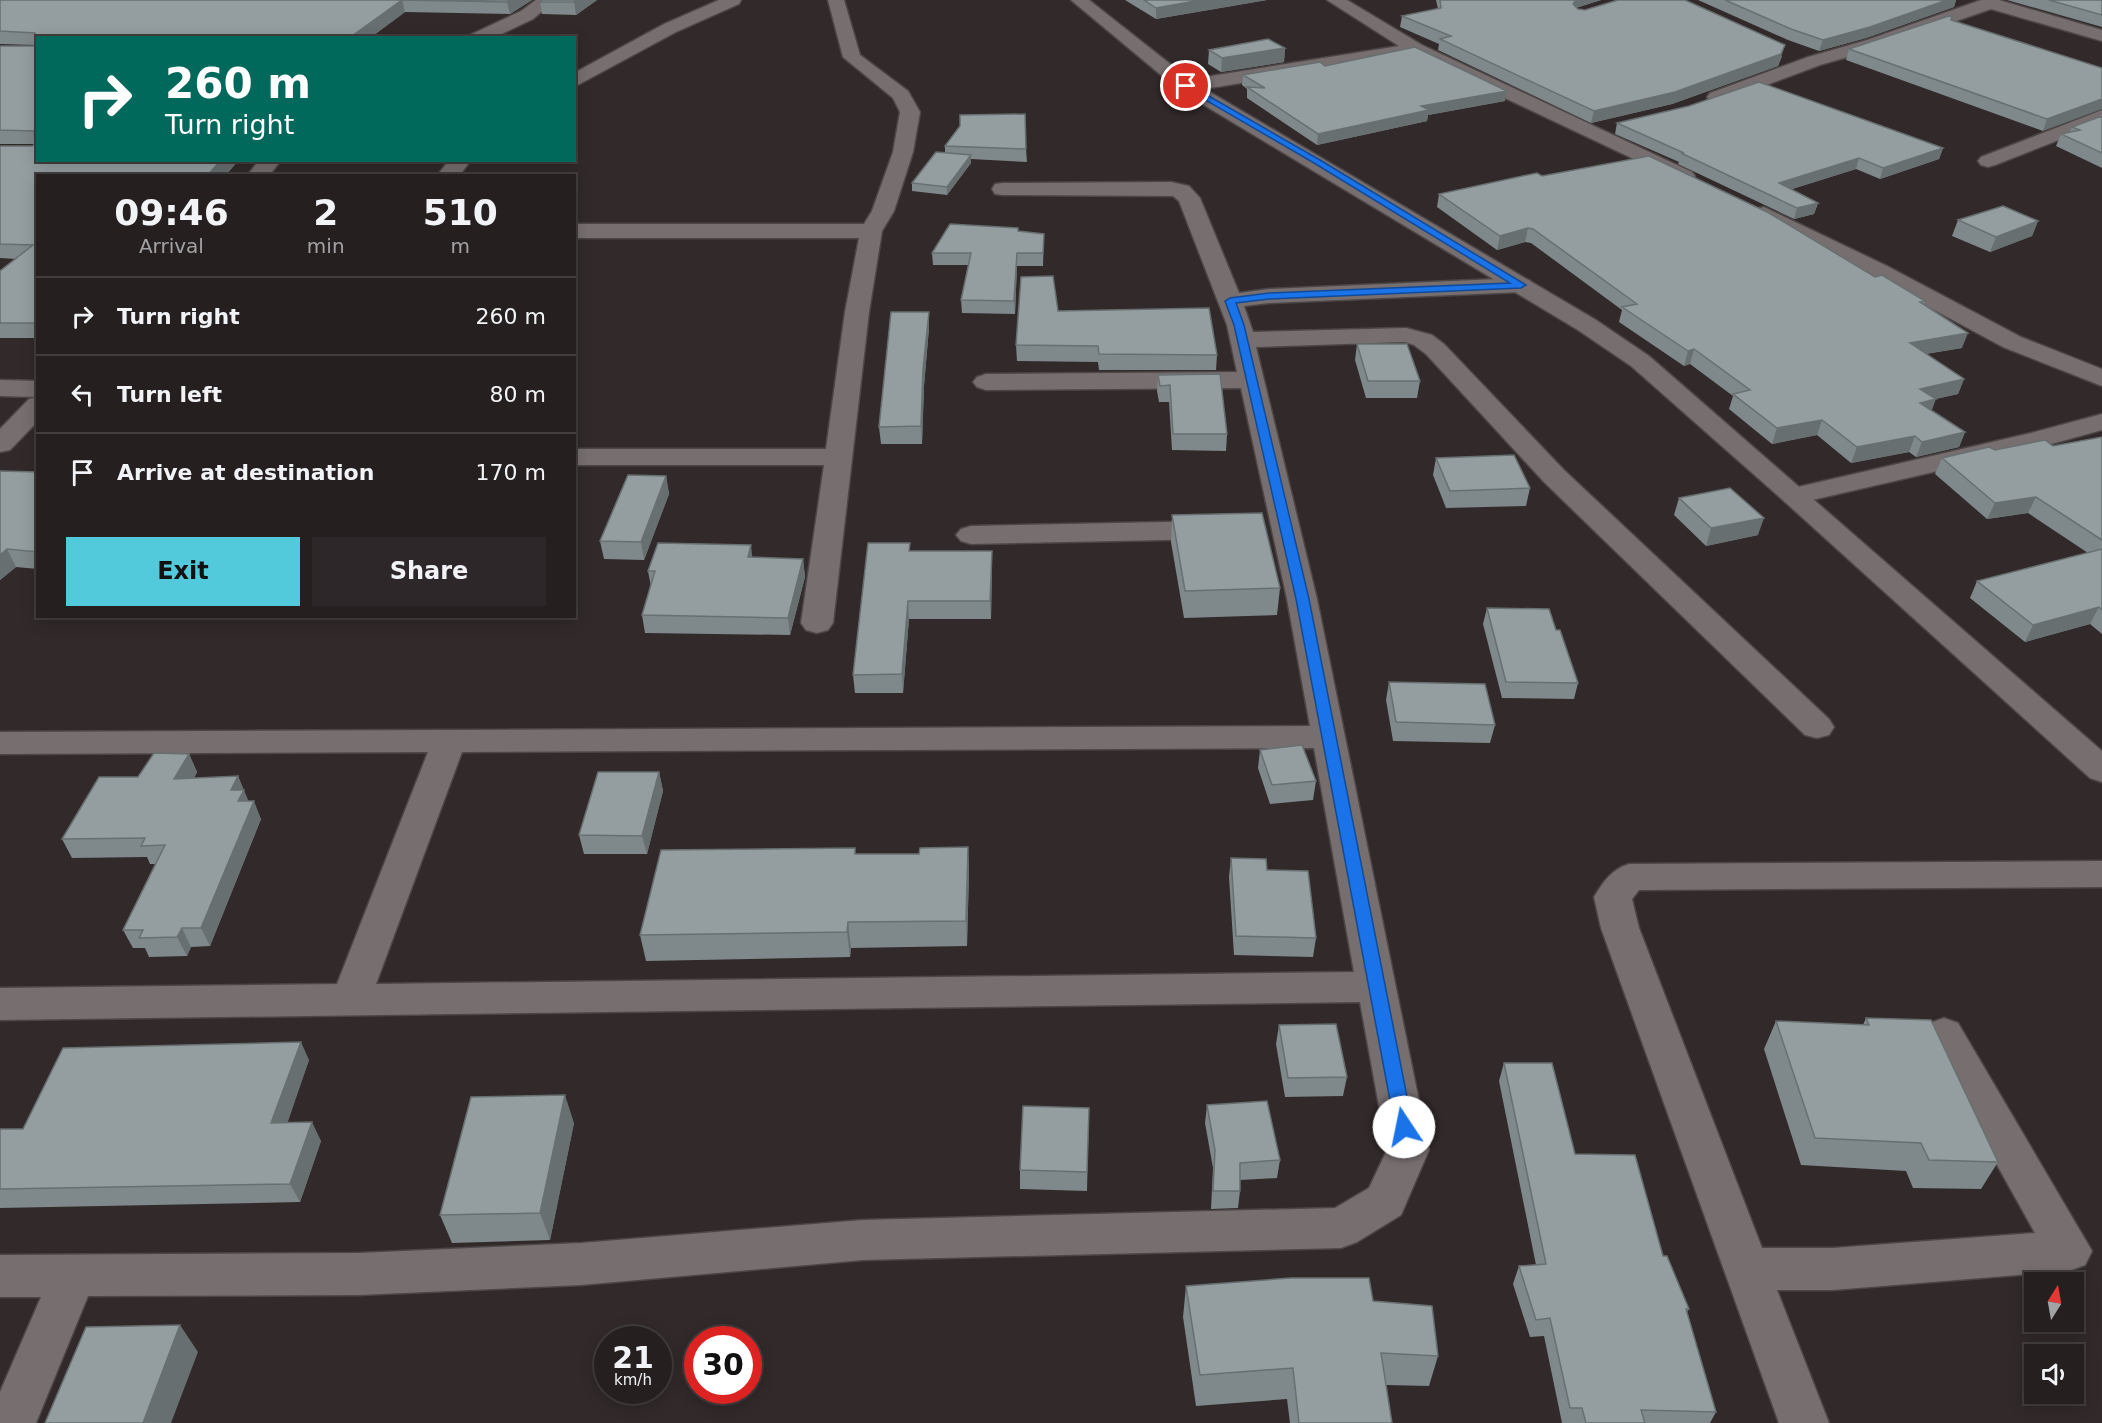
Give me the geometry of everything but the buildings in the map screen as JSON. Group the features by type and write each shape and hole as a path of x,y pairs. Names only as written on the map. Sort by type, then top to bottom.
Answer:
{"street":[{"path":"482,36 527,15 547,0"},
{"path":"576,80 670,28 733,0"},
{"path":"817,623 860,292 871,231 883,211 903,152 910,112 901,95 852,57 836,0"},
{"path":"1079,0 1186,86 1521,285 1640,361 1796,496 2102,770"},
{"path":"1335,0 1416,49 1704,185"},
{"path":"1699,103 1814,61 1873,44 1990,2 2102,36"},
{"path":"1186,86 1416,49"},
{"path":"1794,52 1814,61"},
{"path":"1760,82 1782,90"},
{"path":"1988,161 2102,116"},
{"path":"1588,132 1622,124"},
{"path":"259,174 269,162"},
{"path":"449,174 459,162"},
{"path":"0,1276 359,1274 581,1264 863,1240 1341,1228 1385,1201 1408,1150 1302,599 1262,529 1251,380 1230,301 1190,198 1181,191 1171,188 1002,189"},
{"path":"1745,205 1879,271 2012,342 2102,378"},
{"path":"576,231 871,231"},
{"path":"1230,301 1269,296 1521,285"},
{"path":"1242,340 1406,335 1423,340 1435,349 1554,476 1817,727"},
{"path":"986,382 1251,380"},
{"path":"0,388 36,389"},
{"path":"0,444 36,407"},
{"path":"1796,496 2097,429"},
{"path":"576,457 839,457"},
{"path":"971,535 1262,529"},
{"path":"0,743 1329,737"},
{"path":"350,1001 449,741"},
{"path":"1804,1423 1620,928 1613,897 1629,877 2102,874"},
{"path":"0,1004 1377,987"},
{"path":"1746,1269 1833,1269 2069,1251 1944,1034"},
{"path":"11,1423 73,1276"}],"route":[{"path":"1186,86 1521,285 1269,296 1230,301 1239,325 1302,599 1404,1127"}]}
